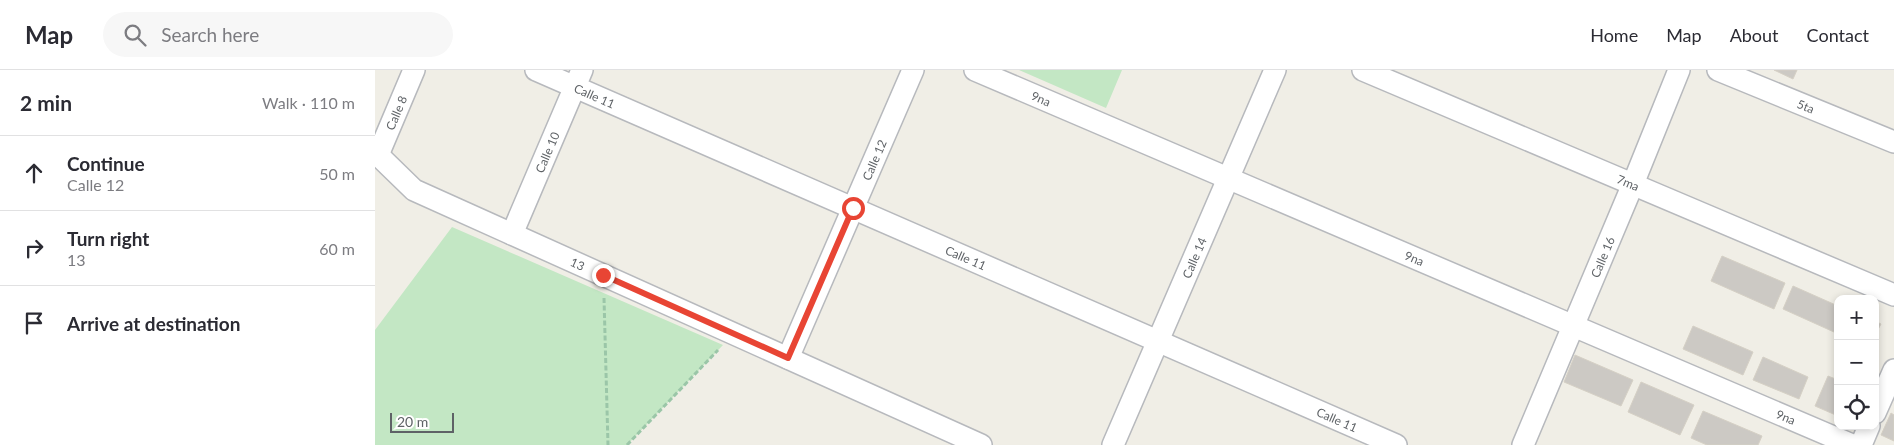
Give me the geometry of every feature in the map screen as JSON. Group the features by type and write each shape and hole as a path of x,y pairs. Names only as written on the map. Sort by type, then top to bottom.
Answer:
{"street":[{"name":"Calle 8","path":"376,153 414,70"},
{"name":"Calle 11","path":"536,70 578,78 853,208 1396,445"},
{"name":"Calle 12","path":"788,358 913,70"},
{"name":"9na","path":"975,70 1852,445"},
{"name":"Calle 14","path":"1113,445 1275,70"},
{"name":"7ma","path":"1363,70 1894,294"},
{"name":"Calle 16","path":"1523,445 1679,70"},
{"name":"5ta","path":"1718,70 1894,142"},
{"name":"Calle 10","path":"512,234 578,78"},
{"name":"13","path":"376,153 414,190 981,445"},
{"path":"1879,404 1894,370"},
{"path":"1861,445 1867,430"}],"path":[{"path":"603,275 608,445"},
{"path":"627,445 723,346"}],"green space":[{"path":"1019,70 1122,70 1106,108"},
{"path":"452,227 723,345 627,445 375,445 375,330"}],"building":[{"path":"1774,70 1797,70 1793,79"},
{"path":"1722,256 1785,283 1774,309 1711,281"},
{"path":"1793,286 1834,304 1834,332 1783,309"},
{"path":"1693,326 1753,352 1743,375 1683,349"},
{"path":"1575,355 1633,380 1621,406 1564,382"},
{"path":"1763,357 1808,377 1799,399 1753,380"},
{"path":"1828,376 1834,378 1834,414 1815,406"},
{"path":"1641,382 1694,405 1680,435 1628,412"},
{"path":"1703,411 1762,436 1758,445 1707,445 1691,438"},
{"path":"1891,413 1894,415 1894,441 1881,435"}],"route":[{"path":"603,275 788,358 853,208"}]}
